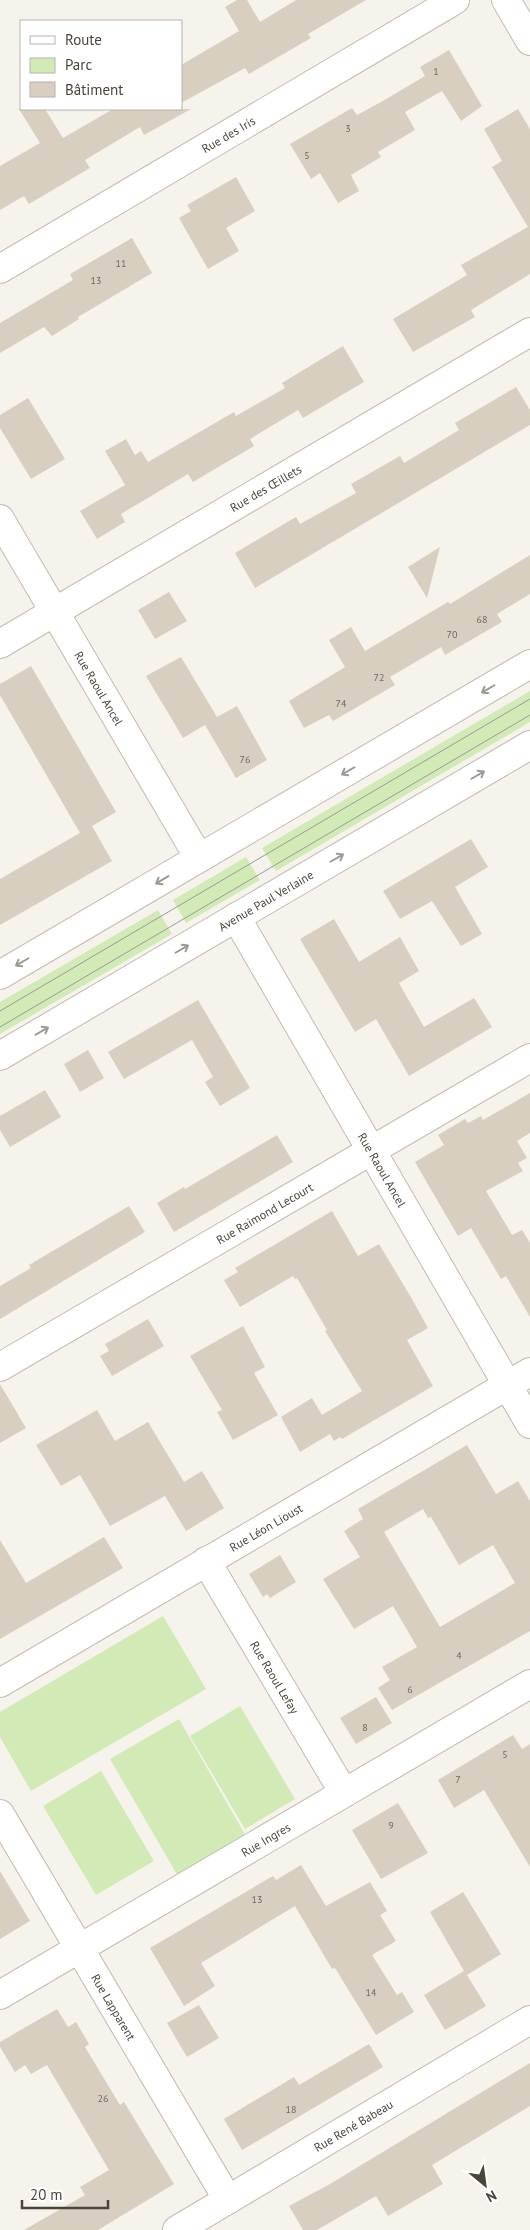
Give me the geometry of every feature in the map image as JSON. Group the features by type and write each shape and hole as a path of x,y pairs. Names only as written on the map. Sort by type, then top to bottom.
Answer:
{"street":[{"name":"Rue des Iris","path":"0,268 456,0"},
{"path":"506,0 530,41"},
{"name":"Rue des Œillets","path":"0,644 530,332"},
{"name":"Rue Raoul Ancel","path":"0,519 199,858"},
{"path":"0,975 530,664"},
{"name":"Avenue Paul Verlaine","path":"0,1056 530,745"},
{"name":"Rue Raoul Ancel","path":"236,917 371,1150 519,1378 530,1424"},
{"name":"Rue Raimond Lecourt","path":"0,1367 530,1058"},
{"name":"Rue Léon Lioust","path":"0,1683 519,1378"},
{"name":"Rue Raoul Lefay","path":"206,1561 344,1793"},
{"name":"Rue Ingres","path":"0,1996 530,1684"},
{"name":"Rue Lapparent","path":"0,1814 228,2200"},
{"name":"Rue René Babeau","path":"177,2230 530,2020"}],"green space":[{"path":"530,691 530,722 276,871 262,848"},
{"path":"246,857 260,880 186,923 173,900"},
{"path":"158,910 172,934 0,1034 0,1002"},
{"path":"163,1616 206,1689 31,1791 0,1737 0,1712"},
{"path":"240,1706 295,1799 245,1829 190,1736"},
{"path":"179,1719 247,1838 179,1878 110,1759"},
{"path":"101,1771 154,1861 96,1895 43,1806"}],"building":[{"path":"237,0 247,0 260,22 296,0 366,0 308,34 311,38 249,74 245,68 182,102 182,64 239,31 225,7"},
{"path":"449,50 482,106 461,121 442,91 405,112 415,130 378,152 381,157 351,175 359,191 338,203 320,173 311,179 290,144 352,108 357,115 425,76 420,67"},
{"path":"19,109 46,110 63,138 111,110 191,109 144,135 140,127 85,160 90,168 29,204 24,196 0,210 0,166 40,143"},
{"path":"518,109 530,129 530,274 471,310 475,317 413,352 393,319 467,275 461,265 528,227 492,167 502,161 484,129"},
{"path":"236,177 255,211 226,228 239,251 208,269 179,218 191,211 187,205"},
{"path":"132,238 152,273 78,317 79,319 52,336 44,327 0,353 0,323 73,280 70,274"},
{"path":"343,346 364,382 303,418 298,410 250,439 254,446 193,482 188,474 121,514 125,522 97,539 80,511 125,485 105,451 126,439 135,455 141,451 148,462 234,412 236,416 285,388 282,383"},
{"path":"516,387 530,410 530,425 255,588 235,553 296,517 300,524 356,493 351,484 400,456 404,463 459,430 455,423"},
{"path":"28,398 65,459 31,479 0,428 0,415"},
{"path":"440,547 427,598 408,567"},
{"path":"530,555 530,594 497,614 502,622 445,655 441,647 390,677 395,685 333,721 329,715 304,728 289,701 345,667 329,640 351,627 365,651 448,602 450,604"},
{"path":"169,592 187,621 155,639 138,610"},
{"path":"181,657 217,717 237,706 267,760 236,778 205,725 183,738 146,676"},
{"path":"31,666 116,812 80,833 0,695 0,684"},
{"path":"92,826 112,861 0,925 0,879"},
{"path":"471,839 488,867 455,887 482,934 461,946 432,901 400,919 383,891"},
{"path":"334,919 359,962 400,937 419,971 399,983 424,1027 474,998 492,1027 409,1076 376,1019 355,1032 300,939"},
{"path":"198,1000 250,1088 220,1106 205,1082 213,1077 192,1040 124,1079 108,1052"},
{"path":"88,1050 104,1078 80,1092 64,1064"},
{"path":"45,1090 61,1117 10,1147 0,1130 0,1116"},
{"path":"530,1093 530,1133 517,1141 527,1158 518,1163 523,1171 486,1191 512,1235 522,1230 530,1243 530,1317 506,1276 501,1279 471,1228 458,1236 415,1162 444,1145 438,1135 465,1119 468,1123 481,1116 483,1120"},
{"path":"277,1135 293,1162 174,1232 157,1203 184,1187 185,1189"},
{"path":"129,1206 145,1232 0,1319 0,1286 31,1268 29,1265"},
{"path":"332,1211 358,1256 379,1244 412,1299 428,1328 407,1340 433,1386 342,1439 340,1437 334,1441 330,1434 300,1452 281,1417 312,1398 322,1415 362,1391 325,1331 327,1330 297,1278 295,1279 293,1276 240,1307 224,1280 238,1272 235,1268"},
{"path":"148,1319 164,1346 112,1376 100,1356 109,1351 105,1344"},
{"path":"243,1326 265,1367 254,1373 278,1415 233,1440 217,1412 222,1410 190,1356"},
{"path":"0,1384 26,1428 0,1443"},
{"path":"97,1410 115,1441 148,1422 184,1482 202,1471 224,1508 186,1531 165,1496 110,1526 80,1475 61,1486 36,1445"},
{"path":"467,1445 496,1494 518,1481 530,1501 530,1631 392,1710 378,1688 390,1680 382,1667 417,1647 393,1606 354,1629 323,1579 360,1557 344,1531 363,1519 358,1509","holes":["423,1509 428,1518 431,1517 459,1565 493,1545 515,1583 440,1627 384,1532"]},
{"path":"104,1537 123,1568 0,1639 0,1540 26,1583"},
{"path":"280,1555 296,1582 270,1598 267,1594 263,1597 249,1574"},
{"path":"376,1697 392,1723 356,1744 340,1718"},
{"path":"513,1735 522,1749 530,1744 530,1867 484,1790 454,1808 438,1780"},
{"path":"398,1803 428,1853 381,1879 352,1830"},
{"path":"301,1865 326,1906 370,1882 387,1911 380,1915 396,1941 372,1955 397,1995 402,1992 414,2012 376,2035 335,1968 332,1969 295,1906 201,1963 215,1986 184,2006 150,1948 273,1876 276,1880"},
{"path":"0,1871 30,1921 0,1939"},
{"path":"463,1892 501,1954 467,1975 486,2006 445,2030 424,1995 464,1971 430,1912"},
{"path":"199,2005 219,2038 187,2057 167,2023"},
{"path":"57,2009 68,2027 76,2022 89,2044 85,2047 120,2105 124,2102 174,2184 98,2230 24,2230 85,2195 80,2187 109,2170 47,2065 31,2074 25,2065 15,2072 0,2047 0,2042"},
{"path":"369,2044 383,2067 242,2150 224,2119 294,2077 299,2085"},
{"path":"530,2063 530,2106 432,2165 443,2184 388,2216 376,2196 317,2230 303,2230 289,2206 330,2184"}],"tram line":[{"path":"0,1011 530,699"},
{"path":"0,1027 530,715"}]}
